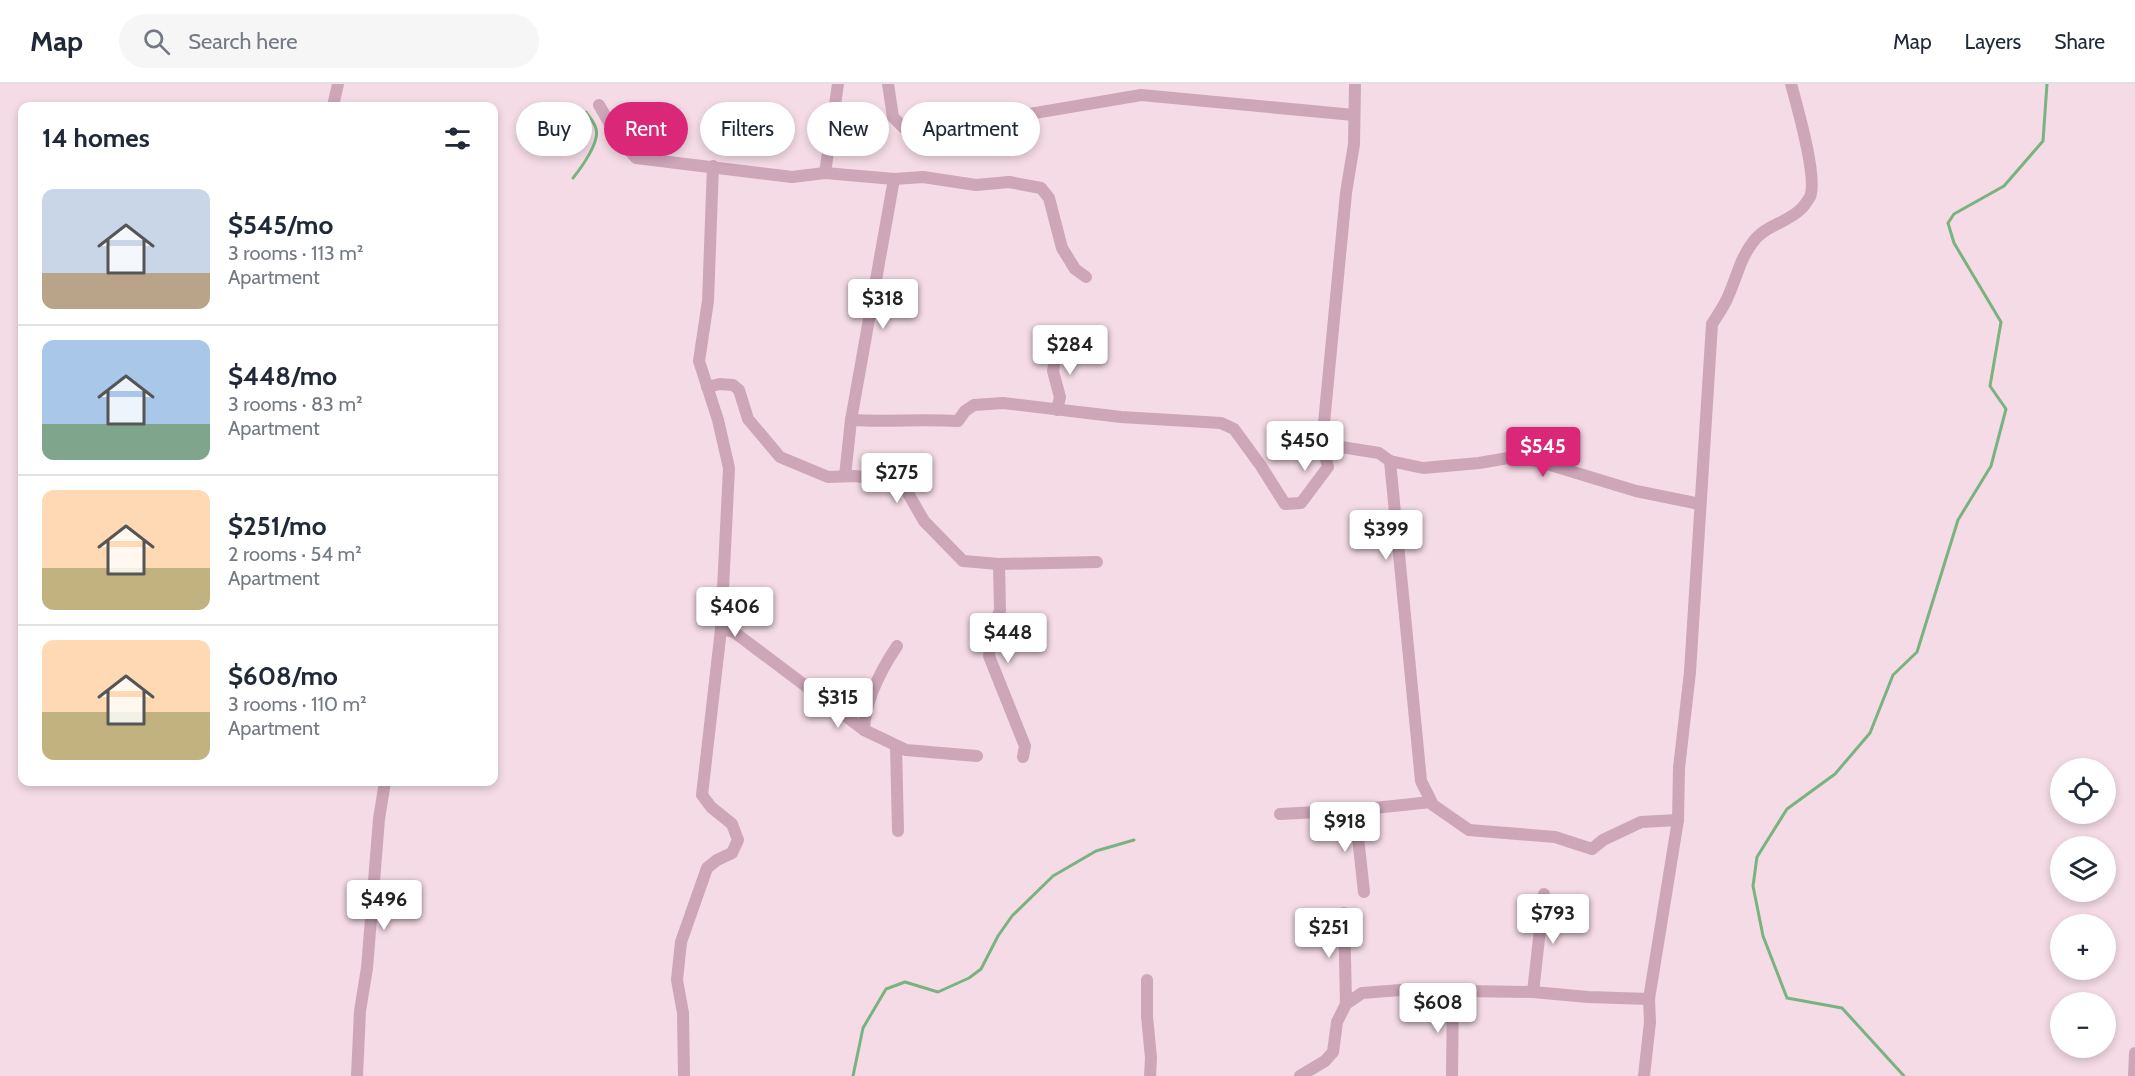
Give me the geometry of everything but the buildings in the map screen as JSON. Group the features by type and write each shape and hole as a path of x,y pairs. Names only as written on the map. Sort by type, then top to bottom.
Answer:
{"street":[{"path":"334,102 338,84"},
{"path":"825,173 838,84"},
{"path":"888,84 893,117 904,128 941,129 1141,95 1354,115"},
{"path":"851,420 958,421 964,411 974,405 1003,403 1154,420 1221,423 1234,429 1285,504 1301,502 1328,467 1322,444 1346,193 1354,144 1354,84"},
{"path":"1644,1076 1650,1022 1649,999 1678,820 1679,768 1690,672 1712,324 1727,299 1737,268 1753,241 1774,225 1802,209 1810,196 1811,177 1791,84"},
{"path":"599,105 618,138 636,158 792,177 825,173 894,179 923,177 976,185 1009,182 1041,188 1049,198 1062,248 1075,269 1086,277"},
{"path":"684,1076 683,1013 677,981 681,942 707,868 717,860 732,854 738,840 732,824 711,807 702,795 721,629 729,468 718,420 699,361 708,301 713,166"},
{"path":"845,476 851,420 894,179"},
{"path":"1057,410 1060,398 1053,371 1059,336"},
{"path":"707,387 720,384 733,385 739,390 748,419 780,457 828,477 845,476 899,482 905,488 924,522 963,561 999,564 1097,562"},
{"path":"1322,444 1379,453 1390,461 1423,468 1514,457 1537,461 1636,491 1700,504"},
{"path":"1390,461 1421,781 1433,805 1469,830 1555,837 1592,849 1604,840 1641,822 1678,820"},
{"path":"999,564 1000,610 991,636 989,656 1025,746 1023,757"},
{"path":"721,629 734,632 864,730 896,746 906,750 977,756"},
{"path":"864,730 865,718 883,667 897,645"},
{"path":"896,746 898,831"},
{"path":"357,1076 360,1011 367,968 379,819 384,786"},
{"path":"1280,814 1355,810 1431,802"},
{"path":"1355,810 1364,892"},
{"path":"1533,992 1544,894"},
{"path":"1300,1076 1325,1061 1333,1052 1337,1022 1346,1004 1344,913"},
{"path":"1147,980 1147,1016 1152,1058 1150,1076"},
{"path":"1346,1004 1362,993 1401,990 1533,992 1649,999"},
{"path":"1452,1076 1453,992"},
{"path":"2134,1076 2135,1053"}],"waterway":[{"path":"1904,1076 1842,1008 1787,998 1763,936 1753,886 1757,857 1787,809 1835,774 1870,733 1893,675 1917,652 1958,520 1991,466 2006,409 1990,386 2001,322 1954,243 1948,223 1954,214 2004,186 2043,141 2047,84"},
{"path":"592,122 596,134 592,148"},
{"path":"573,178 588,156"},
{"path":"853,1076 863,1028 886,989 905,982 938,992 969,978 981,969 998,936 1012,916 1053,876 1096,851 1134,840"}]}
